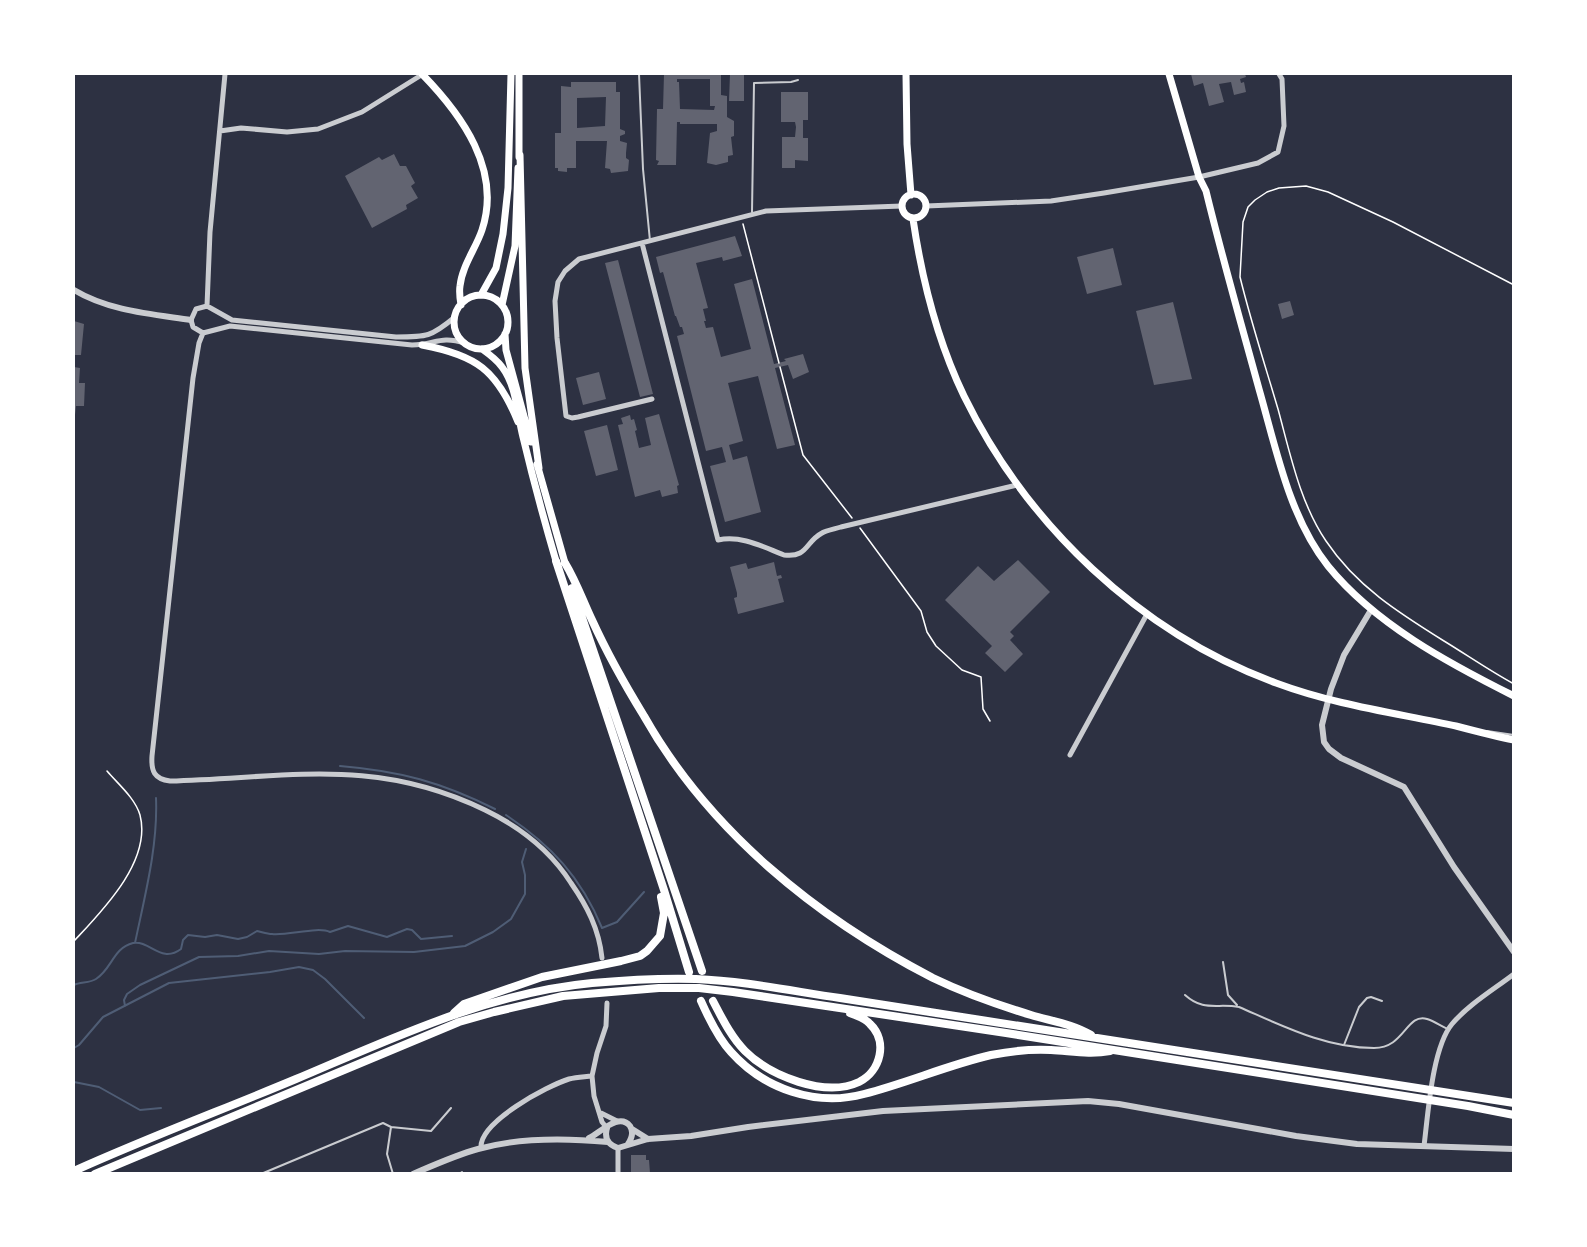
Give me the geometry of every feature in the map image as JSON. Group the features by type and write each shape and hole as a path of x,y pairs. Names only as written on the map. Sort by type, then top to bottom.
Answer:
{"highway":[{"path":"560,562 689,972"},
{"path":"560,562 702,971"},
{"path":"560,562 573,575 592,621 645,719 682,773 709,807 755,855 838,921 884,951 936,979 1021,1012 1083,1030 1097,1038"},
{"path":"452,1015 464,1004 526,982 557,972 631,959 647,951 660,936 664,922 660,876"},
{"path":"74,1169 452,1015 521,995 591,983 658,979 698,980 840,998 1514,1103"},
{"path":"94,1173 459,1022 528,1004 592,993 659,988 733,992 1118,1050 1514,1115"},
{"path":"701,1001 723,1042 747,1067 779,1087 820,1098 864,1094 981,1058 1013,1052 1050,1050 1095,1054 1118,1050"},
{"path":"713,1001 735,1039 753,1058 796,1081 827,1087 859,1082 875,1068 880,1057 879,1037 872,1025 865,1019 839,1008"},
{"path":"105,1173 118,1164"}],"main road":[{"path":"423,74 452,108 482,160 488,191 487,210 482,230 463,273 460,286 461,304 455,317 455,327 458,336 465,343 482,349 491,347 505,334"},
{"path":"481,295 496,268 503,234 508,188 511,74"},
{"path":"519,74 525,368 539,468"},
{"path":"906,74 907,144 911,195"},
{"path":"1169,74 1199,177 1206,191 1265,409 1296,508 1305,528 1327,564 1371,610 1485,682 1514,696"},
{"path":"502,305 515,246 516,179 520,155"},
{"path":"913,219 920,216 926,206 920,196 911,195 904,200 902,206 904,213 913,219 928,298 949,360 979,424 1017,485 1078,555 1147,614 1182,637 1221,659 1275,683 1327,700 1514,740"},
{"path":"461,304 481,295 496,299 507,314 506,350 539,468 560,562"},
{"path":"422,345 452,351 483,368 499,384 510,402 521,430 560,562"},
{"path":"482,349 502,367 510,381 519,409 521,430"}],"street":[{"path":"207,306 210,232 225,74"},
{"path":"220,131 241,128 287,132 318,129 362,112 423,74"},
{"path":"926,206 1051,201 1199,177 1258,163 1278,152 1284,126 1280,74"},
{"path":"652,399 568,418 565,412 556,338 555,301 558,282 579,259 766,211 902,206"},
{"path":"642,243 718,540 730,537 740,539 792,556 805,551 821,534 841,527 1017,485"},
{"path":"74,290 124,310 191,320"},
{"path":"191,320 196,309 207,306 232,320 396,337 418,337 436,333 455,317"},
{"path":"214,329 218,320 215,311"},
{"path":"191,320 196,330 203,333 230,326 422,345 444,339 465,343"},
{"path":"203,333 193,378 152,756 153,773 160,779 170,781 278,774 369,776 423,786 459,799 514,826 552,857 591,916 597,931 602,958"},
{"path":"1371,610 1344,655 1327,700 1322,734 1329,749 1341,759 1404,787 1454,867 1514,952"},
{"path":"1070,755 1147,614"},
{"path":"1424,1146 1437,1060 1448,1029 1466,1011 1514,974"},
{"path":"607,1002 606,1026 592,1076 594,1096 602,1122 607,1128 608,1142"},
{"path":"481,1148 480,1142 489,1130 507,1112 522,1102 559,1083 592,1076"},
{"path":"413,1173 481,1148 538,1140 588,1138 608,1142 618,1148 648,1139 691,1136 883,1111 1088,1101 1356,1144 1514,1149"},
{"path":"601,1113 617,1121 626,1122 632,1129 648,1139"},
{"path":"588,1138 617,1121"},
{"path":"627,1146 632,1138 632,1129"},
{"path":"618,1148 618,1173"}],"lane":[{"path":"639,74 650,241"},
{"path":"752,214 754,83 798,80"},
{"path":"1456,726 1514,735"},
{"path":"1223,962 1228,995 1239,1007"},
{"path":"1185,995 1202,1006 1239,1007 1318,1040 1344,1045 1376,1048 1391,1044 1400,1038 1413,1021 1420,1018 1448,1029"},
{"path":"1344,1045 1362,1002 1371,997 1382,1001"},
{"path":"261,1173 379,1124 386,1123 391,1127 432,1131 451,1108"},
{"path":"391,1127 387,1154 393,1173"},
{"path":"276,1167 278,1172"}],"path":[{"path":"1514,285 1387,219 1328,192 1306,186 1279,188 1267,192 1248,207 1244,217 1240,277 1293,464 1309,509 1326,541 1352,573 1379,598 1413,622 1514,684"},
{"path":"741,217 779,363"},
{"path":"780,367 803,455 921,611 927,632 936,646 962,670 981,677 983,709 990,720"},
{"path":"74,941 107,906 124,880 138,851 141,833 140,815 124,789 107,771"}],"building":[{"path":"664,74 721,74 721,95 727,96 727,117 734,121 734,136 731,137 733,155 728,156 728,162 716,165 707,163 710,133 717,131 717,124 680,124 677,122 676,165 657,165 659,161 656,160 657,109 663,109","holes":["677,79 710,79 710,106 715,106 714,110 680,109"]},
{"path":"730,74 744,74 744,101 729,101"},
{"path":"1191,74 1245,74 1246,77 1240,79 1241,83 1244,82 1246,92 1234,95 1231,82 1219,84 1224,102 1209,106 1203,83 1194,86"},
{"path":"571,82 616,82 616,92 620,92 620,129 625,131 625,134 620,136 620,141 627,143 628,171 611,173 610,169 605,168 607,141 576,141 576,168 567,168 567,172 558,171 558,168 555,168 555,133 561,133 561,86 571,87","holes":["606,97 605,126 577,128 577,98"]},
{"path":"781,92 808,92 808,120 803,120 803,138 808,138 808,161 795,160 795,168 782,168 782,137 795,137 796,127 795,122 781,122"},
{"path":"394,154 400,166 406,166 415,183 411,186 418,198 406,205 407,209 372,228 345,176 379,157 382,160"},
{"path":"735,236 742,256 723,261 722,257 696,263 708,308 703,309 706,321 704,321 706,328 713,327 721,357 751,349 734,284 752,279 774,364 803,354 809,372 793,379 788,365 775,368 795,445 777,449 758,376 728,383 743,441 729,445 733,460 747,456 761,512 725,522 710,466 726,462 722,447 706,451 677,336 684,334 675,316 663,272 660,273 656,257"},
{"path":"1113,248 1122,285 1087,294 1077,257"},
{"path":"618,260 653,394 640,397 605,263"},
{"path":"1290,301 1294,315 1282,319 1278,304"},
{"path":"1173,302 1192,379 1154,385 1136,311"},
{"path":"74,321 84,324 81,355 74,355"},
{"path":"74,367 80,368 79,383 85,383 84,406 76,406 75,415 74,414"},
{"path":"599,372 606,399 583,405 576,378"},
{"path":"659,414 679,485 677,486 678,493 662,497 660,490 635,497 618,425 623,424 621,418 630,415 631,420 634,419 637,430 635,431 639,448 651,445 645,418"},
{"path":"607,425 618,470 596,476 584,431"},
{"path":"1018,560 1050,592 1010,632 1014,636 1010,640 1023,654 1005,672 985,653 992,646 945,600 978,566 994,581"},
{"path":"774,562 777,576 781,575 782,578 778,579 784,602 738,614 734,598 737,597 737,593 730,567 746,563 748,569"},
{"path":"631,1155 646,1155 646,1160 649,1160 650,1173 631,1174"}],"waterway":[{"path":"340,766 382,771 420,779 495,809"},
{"path":"135,943 153,852 156,798"},
{"path":"506,815 551,850 563,864 584,893 602,928 617,922 644,892"},
{"path":"125,1006 124,1000 127,994 140,985 199,957 238,956 269,951 319,954 345,951 414,952 465,946 493,932 511,919 525,894 522,862 526,849"},
{"path":"74,985 96,979 126,946 139,943 162,953 174,953 181,949 183,940 188,935 205,937 217,935 238,939 257,931 268,934 318,930 330,932 348,926 387,937 407,929 412,930 421,939 452,936"},
{"path":"74,1048 103,1017 169,983 299,967 313,970 325,979 364,1018"},
{"path":"74,1082 99,1087 140,1110 161,1108"}]}
